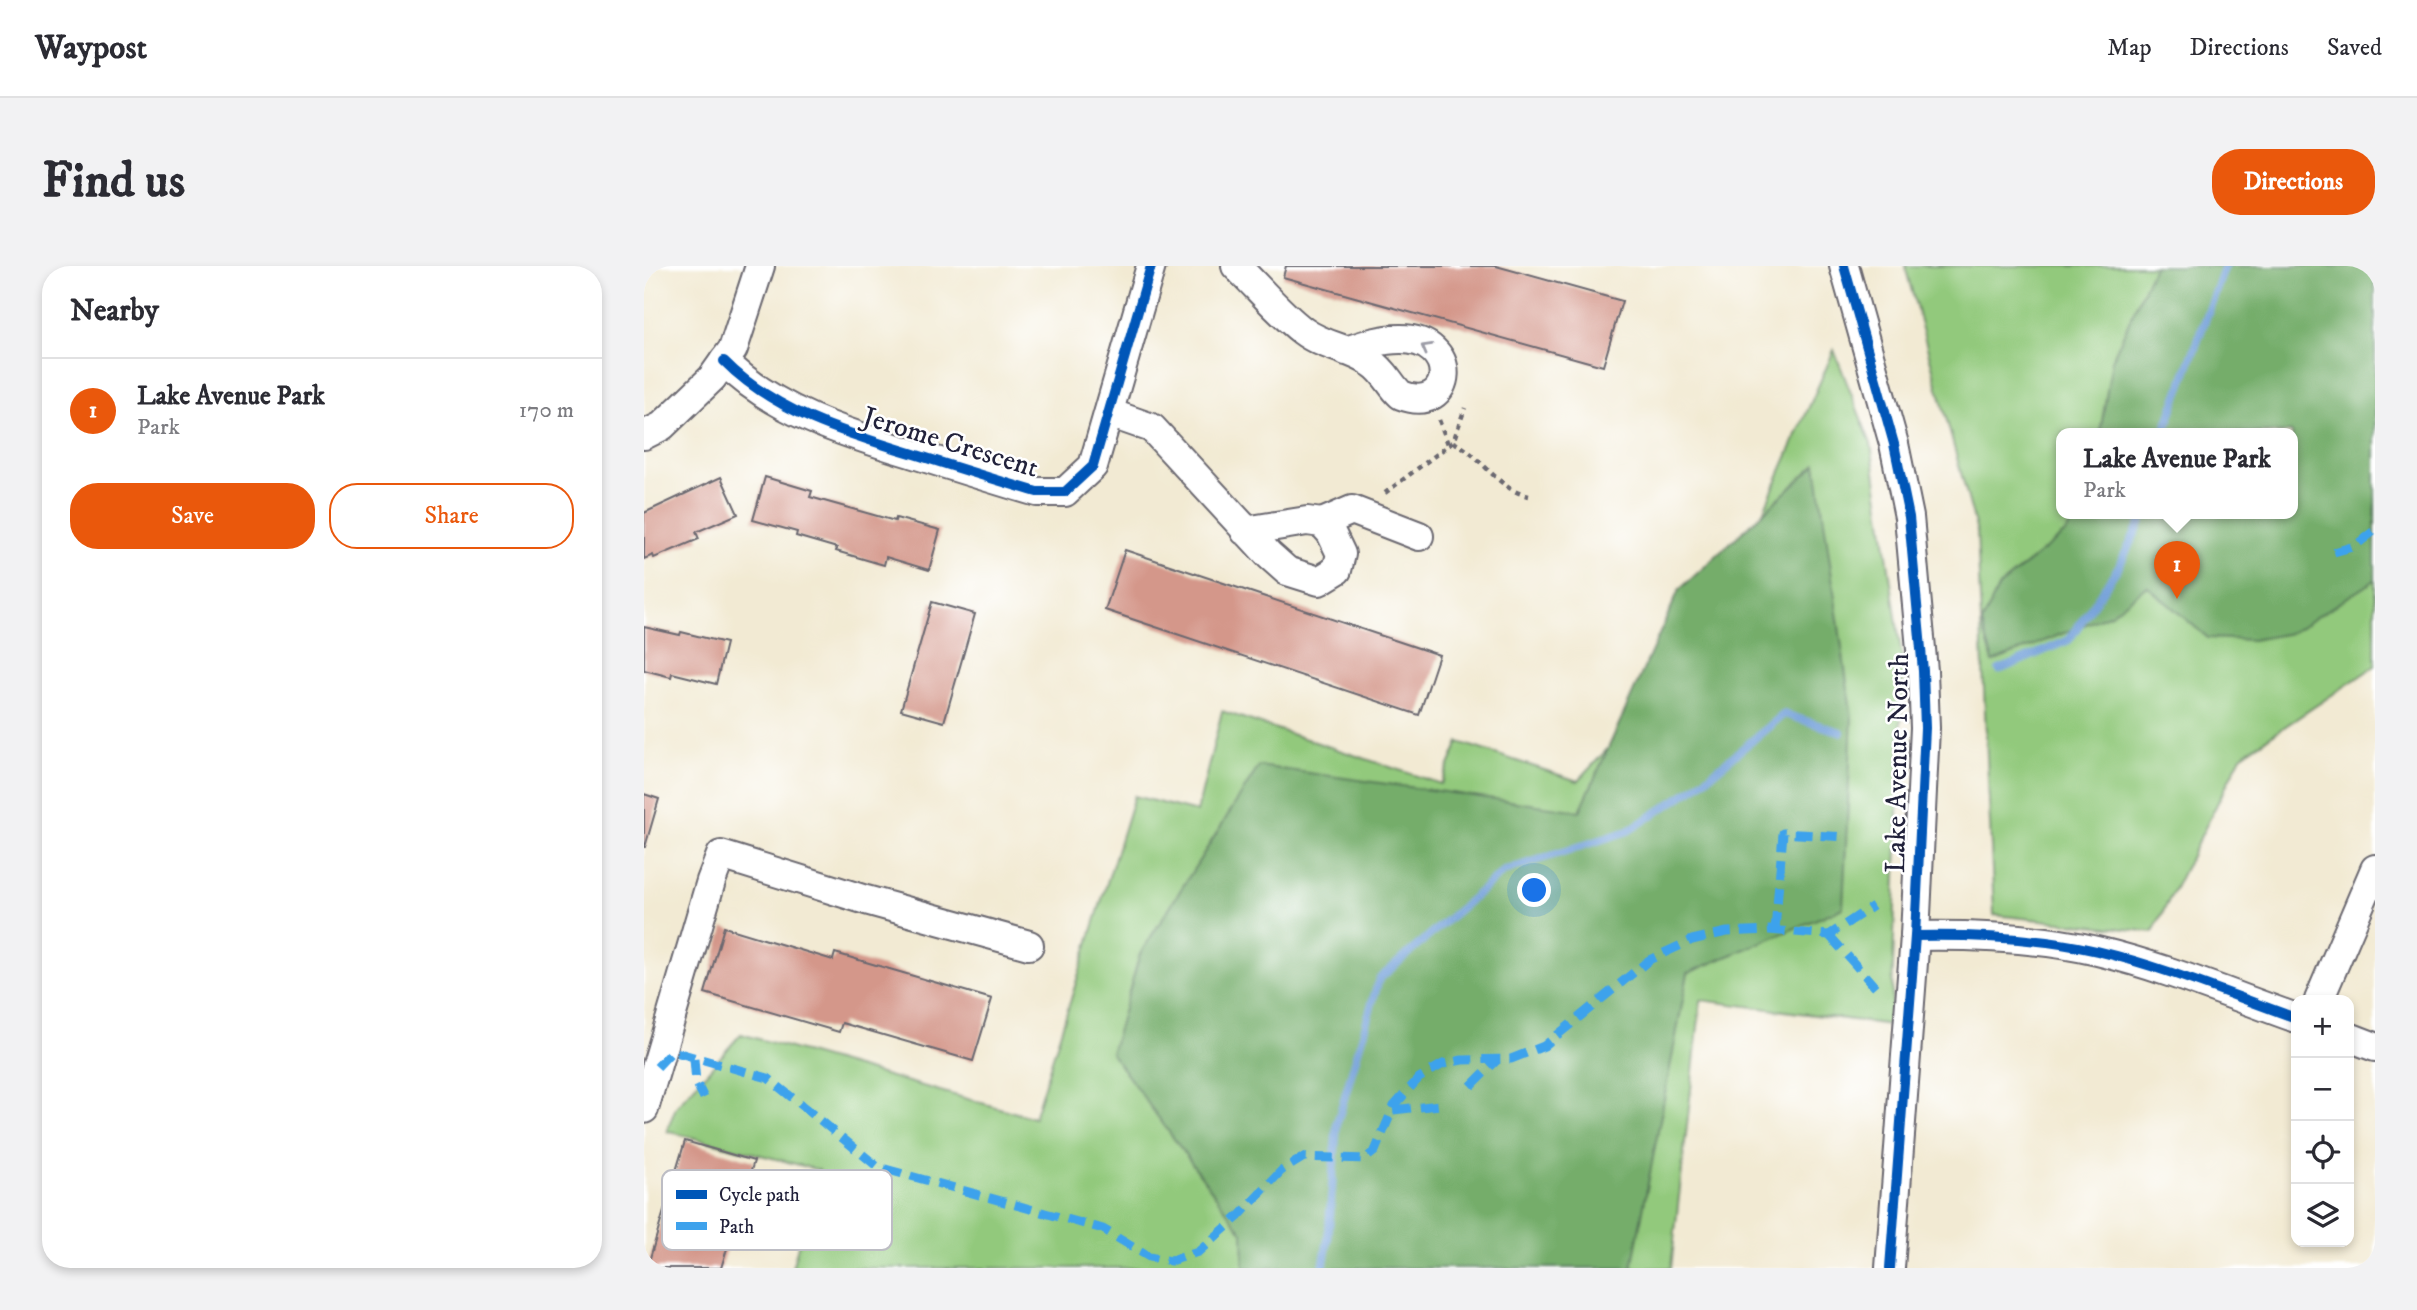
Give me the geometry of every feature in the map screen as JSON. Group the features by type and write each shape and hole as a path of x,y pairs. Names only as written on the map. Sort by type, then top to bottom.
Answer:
{"street":[{"path":"644,435 662,426 712,378 733,349 760,266"},
{"name":"Jerome Crescent","path":"724,361 736,374 759,390 830,428 1037,492 1065,492 1093,466 1151,266"},
{"path":"1236,266 1301,330 1321,342 1346,351"},
{"name":"Lake Avenue North","path":"1844,266 1894,444 1909,517 1923,671 1925,728 1915,936 1890,1268"},
{"path":"1109,413 1152,428 1245,531 1287,571 1319,581 1337,570 1340,554 1331,533 1322,523"},
{"path":"1245,531 1307,521 1322,523 1352,510 1419,536"},
{"path":"644,1109 650,1065 721,855 866,900 1029,945"},
{"path":"2321,995 2375,869"},
{"path":"1915,936 1972,936 2095,950 2147,964 2291,1016"},
{"path":"2354,1039 2375,1047"}],"path":[{"path":"1359,512 1453,442 1465,408"},
{"path":"1453,442 1466,447 1473,457 1516,494 1529,496"}],"green space":[{"path":"1905,266 2375,266 2375,666 2241,756 2153,932 1994,915 1977,532"},
{"path":"2154,266 2375,266 2375,580 2291,633 2252,640 2208,638 2147,586 2111,614 1993,662 1982,623 1999,586 2065,533 2075,519 2298,519 2298,428 2101,428 2112,360"},
{"path":"1834,350 1871,444 1903,665 1891,1025 1701,1000 1671,1268 792,1268 797,1250 892,1250 892,1170 819,1170 667,1131 676,1107 741,1034 1034,1118 1134,796 1197,812 1222,711 1441,784 1459,742 1578,781 1706,642"},
{"path":"1816,464 1852,718 1843,908 1688,973 1632,1268 1244,1268 1243,1233 1111,1053 1140,954 1259,766 1580,811 1679,590"}],"building":[{"path":"1286,266 1496,266 1622,301 1603,366 1283,277"},
{"path":"721,477 738,514 696,532 699,539 654,558 653,555 644,559 644,513"},
{"path":"765,477 812,491 810,497 895,521 896,518 940,530 929,570 886,557 884,565 796,536 797,532 753,520"},
{"path":"1125,550 1439,655 1419,715 1105,610"},
{"path":"932,602 975,614 944,722 901,710"},
{"path":"644,627 680,635 681,632 726,643 716,684 672,673 671,677 644,670"},
{"path":"644,794 659,799 645,847 644,847"},
{"path":"724,927 833,960 835,953 992,999 973,1061 842,1023 839,1032 705,993"},
{"path":"685,1141 754,1161 751,1170 676,1170"},
{"path":"662,1218 662,1250 727,1250 721,1268 647,1268"}],"waterway":[{"path":"2166,428 2225,266"},
{"path":"1999,670 2069,640 2119,566 2142,519"},
{"path":"1323,1268 1328,1240 1337,1123 1379,979 1504,871 1628,831 1696,787 1784,714 1841,732"}],"marked path":[{"path":"2334,552 2355,546 2375,530"},
{"path":"1775,930 1783,833 1846,837"},
{"path":"892,1171 1103,1229 1149,1257 1171,1261 1198,1252 1239,1216 1281,1171 1304,1157 1365,1159 1375,1151 1394,1106 1419,1078 1443,1064 1462,1060 1511,1059 1544,1046 1649,960 1692,940 1727,932 1769,930 1829,935 1873,906"},
{"path":"1829,935 1875,987"},
{"path":"657,1067 672,1051 768,1078 878,1167 889,1170"},
{"path":"694,1059 696,1082 704,1098"},
{"path":"1471,1086 1497,1060"},
{"path":"1393,1110 1440,1105"}],"cycle path":[{"path":"724,361 744,379 789,408 838,429 1037,492 1065,492 1093,466 1151,266"},
{"path":"1844,266 1894,444 1909,517 1923,671 1925,728 1915,936 1890,1268"},
{"path":"1915,936 2006,938 2075,946 2173,973 2291,1016"}],"place":[{"name":"Lake Avenue Park","path":"2177,599"}]}
